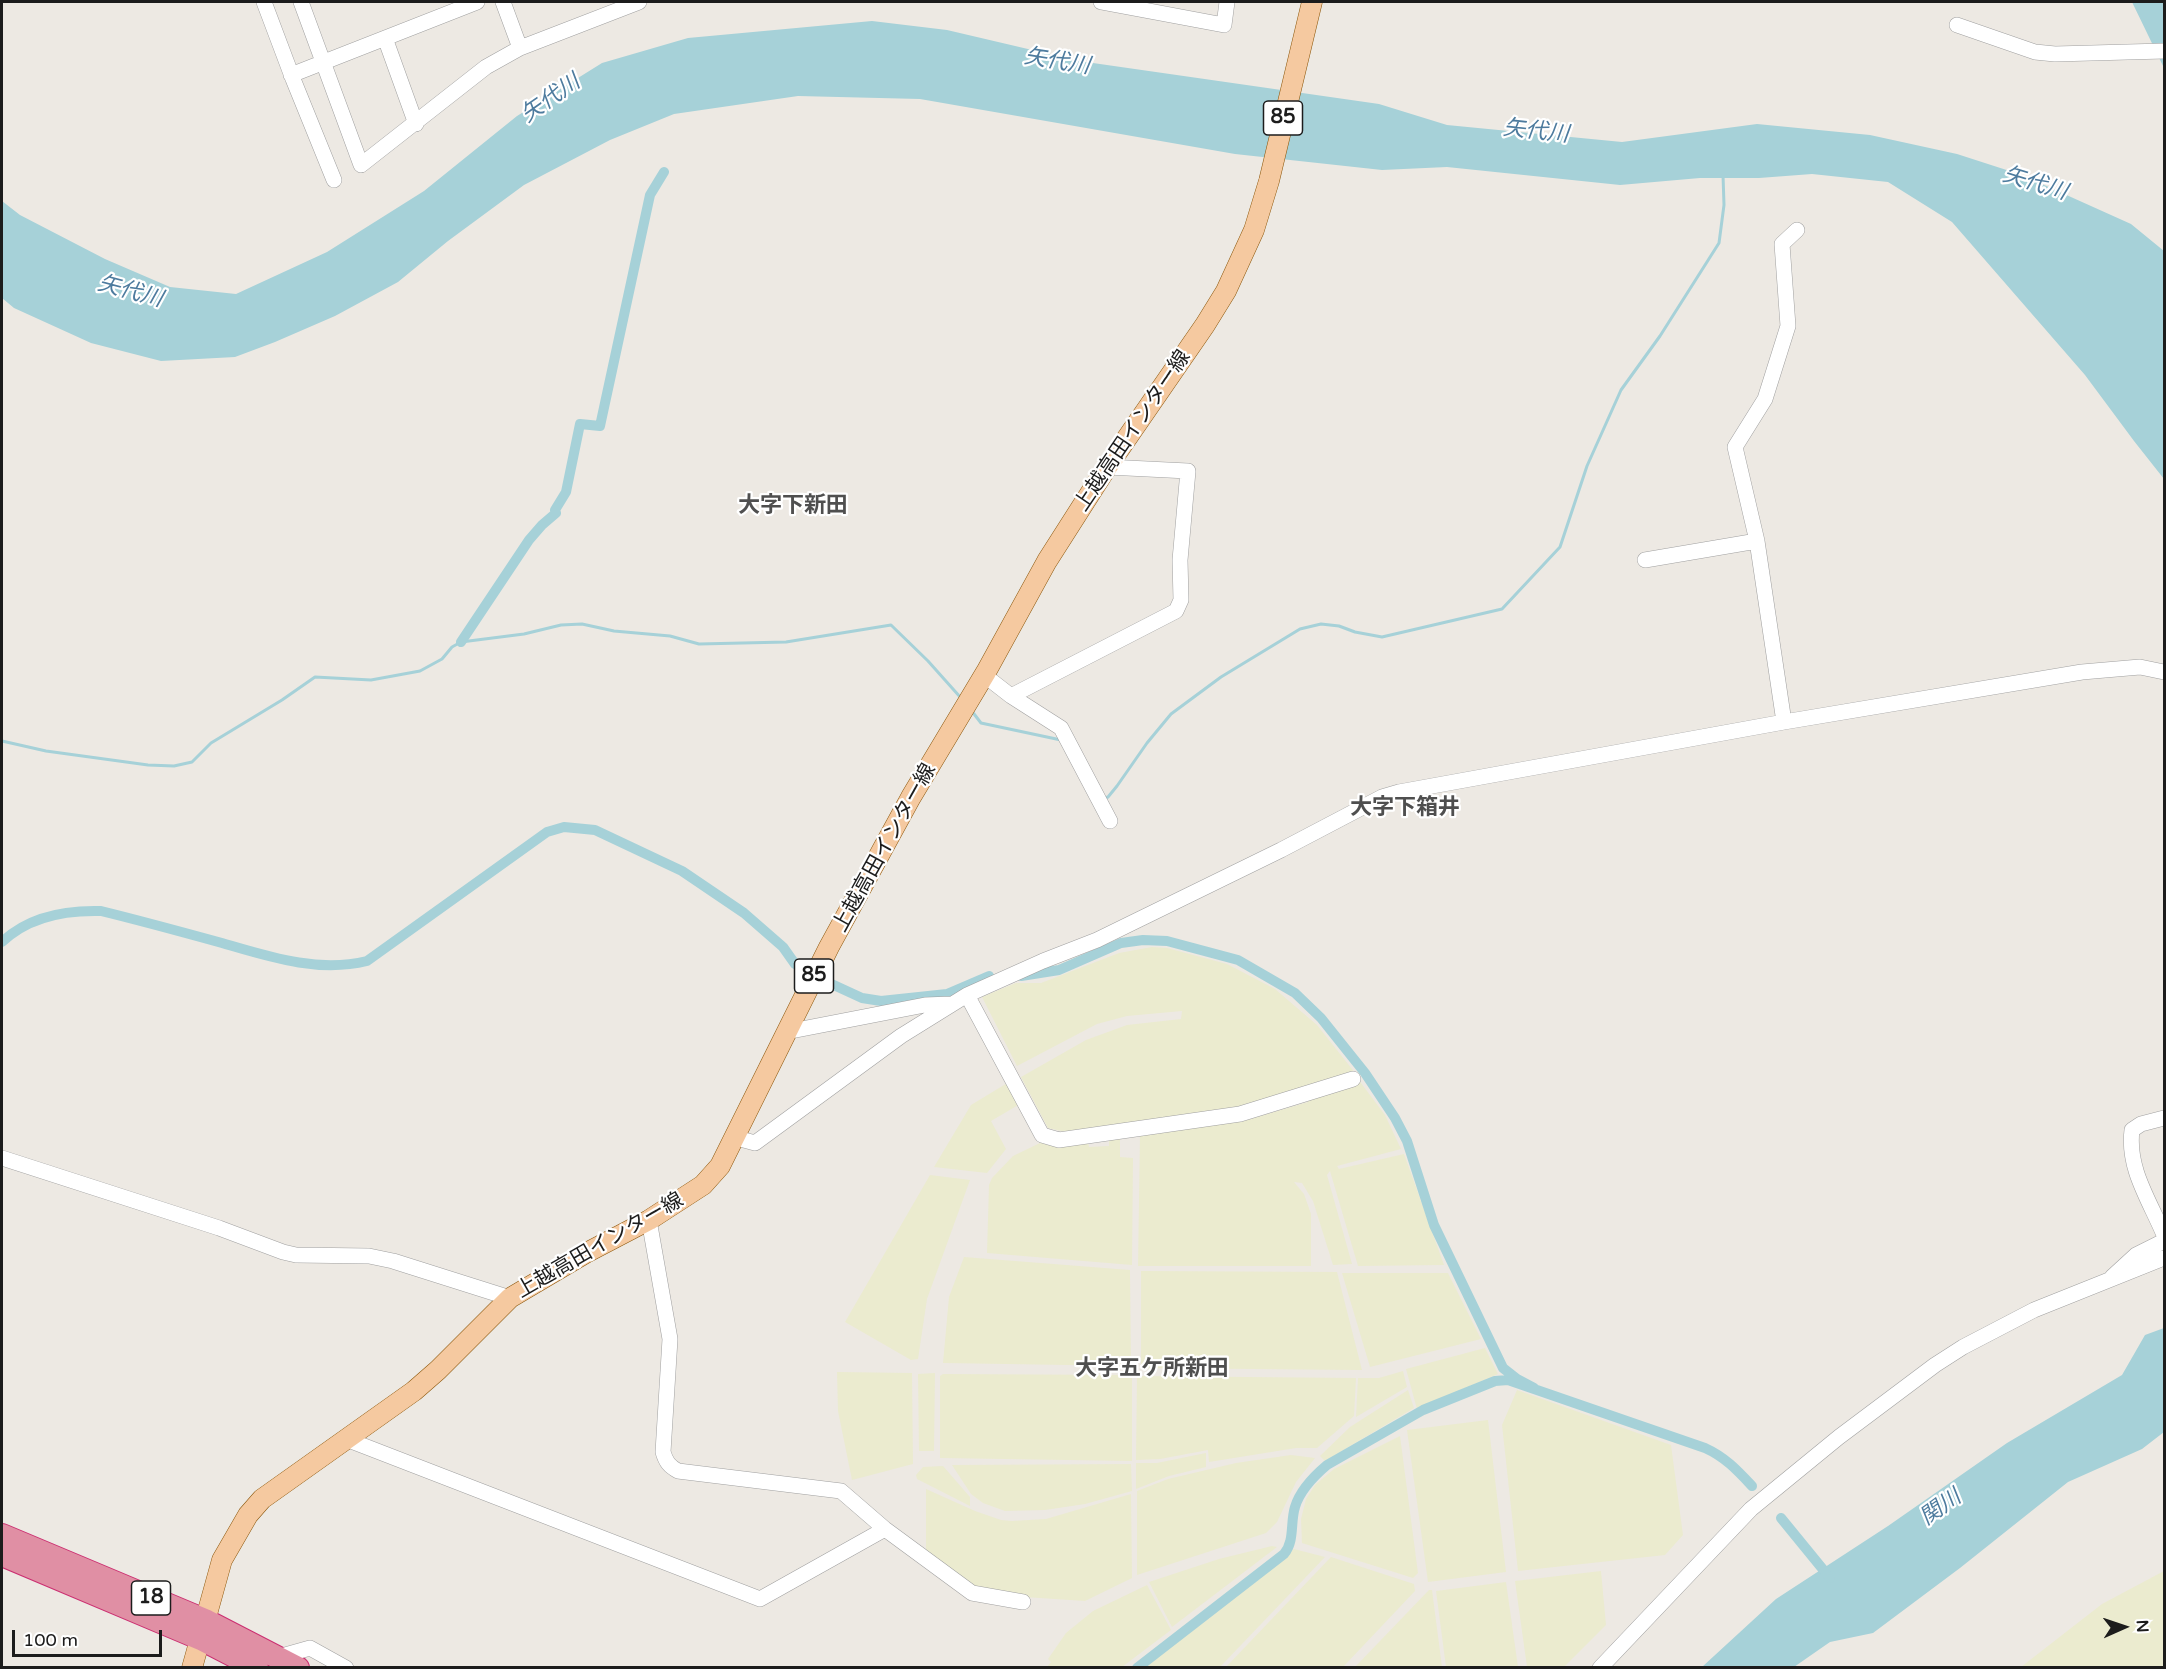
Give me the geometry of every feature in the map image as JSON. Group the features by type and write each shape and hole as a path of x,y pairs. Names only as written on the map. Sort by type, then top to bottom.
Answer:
{"highway":[{"name":"18","path":"2,1535 204,1630 256,1668"},
{"name":"18","path":"2,1555 278,1657 298,1668"}],"main road":[{"name":"上越高田インター線","path":"192,1668 219,1567 228,1547 248,1515 271,1492 414,1391 510,1298 586,1253 649,1220 712,1177 736,1134 829,947 911,797 984,675 1047,561 1107,467 1226,291 1254,230 1269,181 1312,2"}],"street":[{"path":"264,2 334,180"},
{"path":"304,2 361,165 486,67 520,48 639,2"},
{"path":"291,75 385,38 458,5 477,2"},
{"path":"503,2 520,48"},
{"path":"1101,2 1224,25 1227,2"},
{"path":"1957,25 2035,52 2055,54 2164,51"},
{"path":"385,38 416,124"},
{"path":"1784,722 1756,541 1735,447 1765,399 1788,326 1782,244 1797,230"},
{"path":"1011,696 1176,611 1181,600 1180,560 1188,471 1107,467"},
{"path":"1645,560 1756,541"},
{"path":"736,1134 744,1140 755,1143 901,1036 967,995 1097,940 1281,850 1382,797 1784,722 2082,672 2140,667 2164,672"},
{"path":"984,675 1011,696 1061,728 1110,821"},
{"path":"967,995 1042,1135 1059,1140 1240,1114 1353,1078"},
{"path":"786,1032 925,1005 954,1004"},
{"path":"2164,1118 2141,1124 2132,1130 2130,1146 2140,1185 2164,1235"},
{"path":"2,1158 219,1228 283,1252 296,1255 369,1256 393,1261 510,1298"},
{"path":"649,1220 670,1339 663,1452 665,1461 670,1467 678,1472 841,1491 885,1528 972,1593 1023,1602"},
{"path":"2110,1279 2126,1262 2164,1241"},
{"path":"1600,1668 1751,1509 1839,1437 1935,1365 1963,1347 2034,1310 2164,1258"},
{"path":"346,1439 760,1599 885,1528"},
{"path":"278,1657 310,1648 346,1668"}],"green space":[{"path":"1152,947 1167,948 1227,964 1275,989 1317,1025 1356,1074 1248,1107 1066,1132 1048,1128 1021,1077 1086,1040 1127,1025 1181,1019 1182,1011 1127,1016 1097,1024 1017,1066 982,997 1016,983 1041,983 1119,953"},
{"path":"1358,1079 1385,1115 1401,1149 1337,1166 1339,1169 1404,1154 1444,1265 1358,1266 1330,1171 1327,1175 1352,1264 1333,1265 1313,1201 1302,1183 1294,1182 1304,1194 1311,1214 1311,1266 1138,1266 1140,1135 1247,1120 1308,1102 1306,1096"},
{"path":"1009,1082 1020,1104 991,1121 1006,1149 987,1173 934,1167 971,1105"},
{"path":"1120,1139 1120,1157 1133,1158 1132,1265 987,1253 989,1185 992,1178 1013,1156 1040,1143 1074,1145 1088,1142 1089,1147 1109,1146 1109,1140"},
{"path":"930,1175 970,1180 927,1299 918,1359 911,1360 845,1322"},
{"path":"964,1257 1130,1270 1131,1366 943,1363 949,1297"},
{"path":"1141,1271 1337,1272 1362,1370 1141,1368"},
{"path":"1342,1273 1448,1273 1481,1339 1370,1367"},
{"path":"1485,1348 1498,1374 1417,1409 1406,1369"},
{"path":"1403,1371 1407,1387 1356,1417 1358,1378 1379,1378"},
{"path":"837,1372 912,1373 913,1464 852,1480 838,1411"},
{"path":"935,1373 934,1451 919,1451 918,1374"},
{"path":"943,1374 1132,1375 1132,1461 940,1458 940,1376"},
{"path":"1137,1376 1356,1378 1354,1416 1317,1448 1296,1448 1209,1462 1208,1450 1160,1459 1136,1460"},
{"path":"1408,1390 1414,1408 1325,1461 1320,1456 1350,1427"},
{"path":"1517,1390 1671,1445 1683,1535 1665,1555 1518,1571 1502,1425"},
{"path":"1488,1420 1506,1572 1428,1582 1407,1430"},
{"path":"1400,1436 1418,1573 1413,1578 1302,1543 1301,1519 1306,1499 1315,1485 1334,1469"},
{"path":"1206,1453 1206,1467 1169,1476 1136,1489 1136,1463 1157,1463"},
{"path":"1291,1455 1315,1458 1296,1482 1277,1522 1266,1533 1137,1575 1137,1491 1168,1479 1236,1463"},
{"path":"1131,1464 1132,1491 1085,1504 1045,1510 1005,1511 983,1503 971,1494 952,1465"},
{"path":"943,1466 970,1497 970,1506 917,1479 916,1475 923,1467"},
{"path":"926,1489 975,1511 1001,1520 1012,1521 1046,1519 1131,1494 1132,1578 1085,1601 1009,1596 976,1591 926,1550"},
{"path":"1272,1546 1277,1547 1172,1627 1149,1582 1219,1559"},
{"path":"1294,1549 1325,1557 1220,1667 1144,1667"},
{"path":"1331,1557 1414,1584 1415,1591 1343,1667 1226,1667"},
{"path":"1601,1571 1606,1625 1564,1667 1527,1667 1515,1581"},
{"path":"2164,1571 2164,1667 2021,1667 2102,1604"},
{"path":"1506,1582 1518,1667 1446,1667 1436,1591"},
{"path":"1147,1585 1171,1630 1122,1667 1047,1667 1051,1662 1048,1659 1066,1633 1093,1611"},
{"path":"1429,1590 1432,1590 1442,1667 1355,1667"}],"water":[{"path":"2132,2 2164,2 2164,68"},
{"name":"矢代川","path":"872,21 947,30 1079,61 1379,104 1447,125 1622,142 1757,124 1870,135 1957,154 2022,175 2131,224 2164,251 2164,479 2085,375 1952,222 1888,182 1812,174 1759,178 1700,178 1620,185 1447,167 1382,170 1235,154 920,99 798,96 674,114 610,140 524,185 448,241 398,282 335,316 235,357 161,361 91,343 14,308 2,298 2,201 20,215 105,259 170,287 236,294 327,252 424,191 517,116 602,63 688,38"},
{"name":"関川","path":"2164,1328 2164,1432 2142,1449 2068,1482 1960,1568 1873,1633 1830,1642 1794,1667 1702,1667 1776,1599 1888,1526 2007,1443 2122,1375 2145,1335"}],"waterway":[{"path":"461,642 529,540 556,513 555,510 566,492 580,424 600,426 650,195 664,172"},
{"path":"1103,799 1108,797 1117,786 1147,743 1171,714 1221,677 1300,629 1321,624 1382,637 1502,609 1560,547 1587,466 1621,390 1660,336 1719,243 1724,205 1723,175"},
{"path":"2,741 46,751 148,765 174,766 192,762 211,743 315,677 371,680 420,671 442,659 452,647 461,642 524,634 561,625 582,624 614,631 670,636 699,644 786,642 891,625 961,698"},
{"path":"971,710 981,723 1061,740"},
{"path":"2,942 24,926 48,916 101,911 294,962 330,965 367,961 547,832 564,827 595,830 682,871 744,913 783,947 795,964 810,973"},
{"path":"1021,976 1059,970 1121,943 1143,940 1167,941 1238,960 1295,993 1321,1018 1365,1073 1395,1118 1407,1141 1434,1225 1503,1368 1534,1388"},
{"path":"825,981 862,998 881,1001 947,994 989,976"},
{"path":"1137,1668 1284,1554 1290,1543 1297,1501 1308,1484 1327,1465 1423,1410 1495,1381 1508,1380 1705,1448 1725,1460 1752,1486"},
{"path":"1781,1518 1830,1578"}],"district":[{"name":"大字下新田","path":"793,506"},
{"name":"大字下箱井","path":"1405,808"},
{"name":"大字五ケ所新田","path":"1152,1369"}]}
